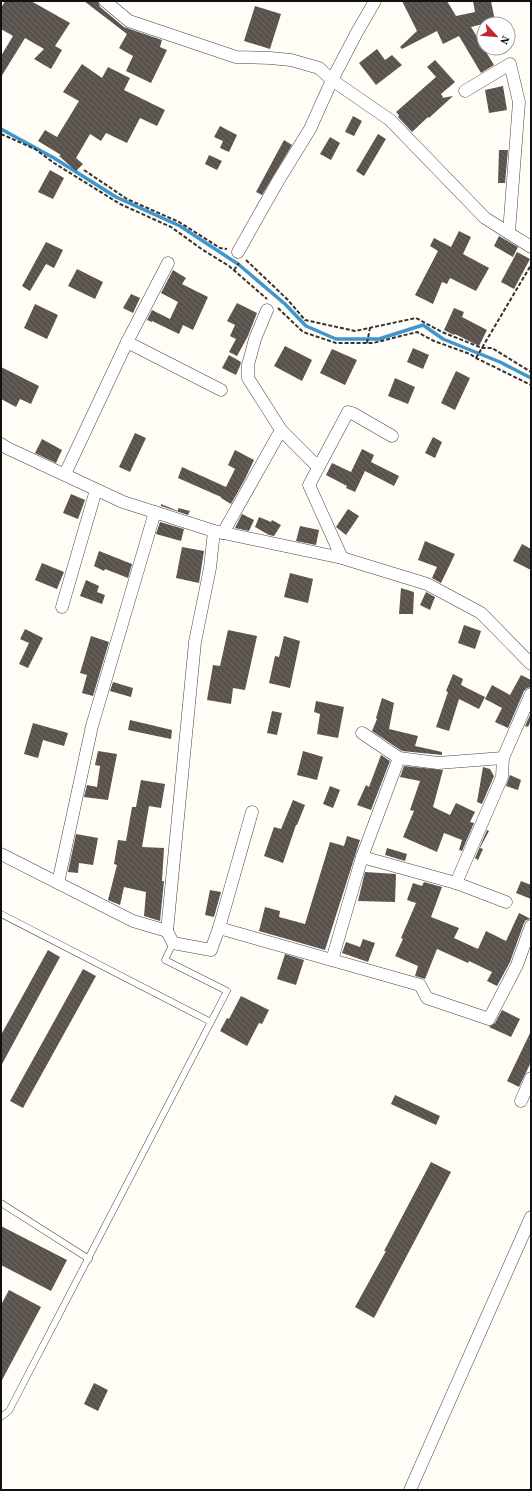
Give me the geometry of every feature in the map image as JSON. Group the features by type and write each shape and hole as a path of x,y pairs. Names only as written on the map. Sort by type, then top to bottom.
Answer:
{"street":[{"path":"105,1 129,21 236,57 291,60 319,68 332,80 390,120 485,218 531,247"},
{"path":"238,252 278,181 310,130 332,80 356,34 376,1"},
{"path":"465,91 510,64 519,102 509,232"},
{"path":"65,474 168,262"},
{"path":"271,305 255,339 248,365 248,378 281,430 318,467"},
{"path":"128,342 221,390"},
{"path":"342,558 309,484 348,412 352,412 392,436"},
{"path":"252,812 220,928 211,950 173,943 167,931 195,642 210,568 218,532 281,430"},
{"path":"1,444 123,502 218,532 342,558 427,584 481,613 531,664"},
{"path":"62,607 96,490"},
{"path":"58,883 92,726 155,512"},
{"path":"456,883 502,777 503,758 531,694"},
{"path":"362,733 399,758 438,762 503,758"},
{"path":"332,960 362,857 399,758"},
{"path":"1,854 133,921 167,931"},
{"path":"362,857 456,883 506,902"},
{"path":"220,928 420,984 427,998 489,1019 516,965 531,926"},
{"path":"522,1101 531,1078"},
{"path":"410,1490 531,1216"}],"lane":[{"path":"1,914 211,1022"},
{"path":"1,1417 9,1411 228,991 165,960 173,943"},
{"path":"1,1203 88,1259"}],"path":[{"path":"1,134 35,149 54,163 120,204 171,227 203,250 229,266 302,332 336,343 373,343 417,332 434,341 470,354 531,385"},
{"path":"84,170 127,199 179,222 220,248 238,252 288,300 305,320 355,331 416,318 442,332 482,348 492,348 531,372"},
{"path":"476,358 531,264"},
{"path":"367,343 370,328"}],"building":[{"path":"5,1 31,1 70,23 55,46 62,50 51,69 34,59 44,49 25,38 1,77 1,56 13,36 1,29 1,8"},
{"path":"84,1 98,1 100,7 124,27 162,40 160,47 167,50 151,83 126,71 133,56 119,48 127,34"},
{"path":"402,1 447,1 456,16 475,12 473,1 491,1 494,16 476,16 476,26 471,27 476,35 476,56 489,56 494,65 481,73 459,36 443,44 437,31 402,49 400,47 417,31"},
{"path":"255,6 281,14 270,49 244,41"},
{"path":"377,49 385,60 392,55 402,65 376,85 359,63"},
{"path":"435,60 455,82 441,94 443,97 442,98 453,96 412,132 398,117 399,115 396,112 436,77 427,67"},
{"path":"82,64 102,78 108,67 130,78 124,90 165,110 157,126 140,118 127,143 106,133 101,141 90,134 76,158 83,164 76,171 59,156 61,155 38,141 45,130 57,137 79,101 63,92"},
{"path":"503,86 507,110 489,113 485,90"},
{"path":"353,116 362,121 354,136 345,132"},
{"path":"220,126 237,135 229,152 220,148 223,141 214,137"},
{"path":"378,134 386,139 364,176 356,171"},
{"path":"330,137 340,143 331,160 320,154"},
{"path":"284,140 292,145 262,195 256,192"},
{"path":"499,150 508,150 505,183 498,183"},
{"path":"209,155 222,161 217,170 205,164"},
{"path":"50,170 64,178 53,199 38,192"},
{"path":"459,231 471,237 463,254 489,268 476,291 450,278 447,284 442,282 433,304 415,295 438,251 430,246 434,238 451,247"},
{"path":"499,236 518,247 513,257 494,246"},
{"path":"46,242 63,250 54,268 46,264 30,291 22,286"},
{"path":"517,252 530,259 514,289 501,282"},
{"path":"77,269 103,282 95,299 68,286"},
{"path":"173,270 186,278 182,284 208,297 193,330 183,325 179,334 147,320 152,310 170,319 178,302 161,293"},
{"path":"131,294 140,298 133,313 123,308"},
{"path":"237,303 257,313 248,336 237,356 229,352 236,339 230,336 235,325 227,321"},
{"path":"35,304 58,315 47,339 24,328"},
{"path":"454,308 464,312 462,317 487,330 479,346 444,330"},
{"path":"285,346 312,360 302,381 274,366"},
{"path":"413,348 429,355 423,369 407,362"},
{"path":"332,349 357,360 345,385 320,373"},
{"path":"229,355 241,362 236,375 222,368"},
{"path":"1,367 39,386 31,404 20,399 16,407 1,399"},
{"path":"456,371 470,378 455,410 441,403"},
{"path":"395,378 415,387 408,404 388,396"},
{"path":"135,433 146,438 130,472 119,467"},
{"path":"433,437 442,442 435,458 425,453"},
{"path":"42,439 62,450 56,463 35,453"},
{"path":"362,449 374,455 371,462 399,476 394,486 365,471 355,492 326,475 332,463 351,472"},
{"path":"235,450 254,460 231,504 221,497 178,478 182,467 226,487 235,469 228,465"},
{"path":"71,494 85,500 78,519 63,513"},
{"path":"161,504 178,511 178,508 190,511 188,515 161,506"},
{"path":"348,509 359,516 346,535 336,527"},
{"path":"242,514 254,520 249,531 235,528"},
{"path":"259,517 271,522 272,520 281,525 274,536 269,535 255,527"},
{"path":"160,522 184,529 181,541 156,534"},
{"path":"300,526 319,530 316,545 296,541"},
{"path":"425,541 455,554 441,583 432,578 437,567 418,560"},
{"path":"522,544 531,549 531,570 513,561"},
{"path":"182,547 204,551 199,583 176,578"},
{"path":"99,551 132,564 128,578 105,569 104,571 94,566"},
{"path":"42,563 64,572 57,589 35,580"},
{"path":"290,573 313,579 308,603 284,597"},
{"path":"86,580 99,586 97,592 105,595 102,604 80,596"},
{"path":"401,588 414,592 413,614 399,614"},
{"path":"426,592 435,597 430,610 420,605"},
{"path":"464,625 481,631 475,649 458,643"},
{"path":"25,629 43,638 28,668 19,664 29,643 20,639"},
{"path":"228,630 257,636 245,690 233,688 231,704 207,700 213,665 220,666"},
{"path":"91,636 109,642 93,696 82,693 87,675 80,673"},
{"path":"284,636 300,641 290,688 269,683 275,656 279,657"},
{"path":"453,674 463,679 461,685 485,697 479,709 459,699 449,731 436,727 448,692 446,691"},
{"path":"521,675 531,680 531,687 524,691 508,728 495,722 502,708 485,699 492,685 510,695"},
{"path":"113,682 133,688 131,697 110,691"},
{"path":"382,698 394,703 389,729 418,736 415,746 442,752 442,755 402,751 372,731 377,719 376,718"},
{"path":"316,701 344,707 338,738 317,734 320,714 314,712"},
{"path":"272,711 282,713 277,735 267,733"},
{"path":"531,713 531,720 528,727 525,726"},
{"path":"130,720 172,730 171,739 128,730"},
{"path":"33,723 68,733 64,746 43,740 38,758 24,754"},
{"path":"98,751 117,754 108,800 84,797 87,785 97,787 100,766 95,765"},
{"path":"303,751 323,757 317,780 297,775"},
{"path":"381,755 390,761 371,810 357,805 366,785 369,787"},
{"path":"404,766 443,770 433,807 450,815 456,803 475,812 470,822 474,823 462,851 459,850 462,840 444,833 437,852 403,837 414,811 410,810 420,781 400,777"},
{"path":"483,767 490,769 494,776 482,804 477,802"},
{"path":"510,775 521,780 518,790 506,786"},
{"path":"141,780 165,784 161,808 149,806 142,847 164,848 162,881 164,881 160,921 144,916 146,892 124,887 120,905 108,900 117,865 114,864 118,840 126,841 132,807 136,807"},
{"path":"330,786 340,790 333,808 323,804"},
{"path":"293,800 305,805 296,825 283,863 264,856 274,827 281,829"},
{"path":"487,830 489,831 480,848 483,849 478,860 475,858"},
{"path":"76,834 98,838 93,865 79,863 78,873 68,872"},
{"path":"347,836 360,840 325,950 259,931 265,907 280,911 279,917 305,924 330,842 344,846"},
{"path":"387,848 407,854 405,861 385,855"},
{"path":"365,872 396,874 395,902 358,901"},
{"path":"521,881 531,885 531,899 516,893"},
{"path":"424,882 442,887 431,917 459,928 454,938 478,949 486,931 506,941 519,913 531,919 526,920 524,923 510,962 497,986 487,981 492,972 469,961 468,963 437,949 425,979 415,976 418,966 395,956 416,903 407,900 413,883 422,886"},
{"path":"210,890 221,892 214,917 205,915"},
{"path":"363,939 375,943 368,962 342,953 346,942 360,947"},
{"path":"48,950 60,957 1,1066 1,1035"},
{"path":"285,954 304,960 296,985 277,979"},
{"path":"83,969 96,976 23,1108 10,1101"},
{"path":"241,996 269,1010 262,1024 259,1023 247,1046 220,1031 227,1018 229,1019"},
{"path":"502,1010 520,1019 511,1037 489,1027 495,1023"},
{"path":"531,1031 531,1062 519,1087 507,1081"},
{"path":"395,1095 440,1116 436,1125 391,1104"},
{"path":"431,1162 451,1172 374,1318 355,1307 386,1251 384,1251"},
{"path":"1,1226 67,1260 51,1291 1,1265"},
{"path":"9,1290 41,1307 1,1382 1,1305"},
{"path":"94,1383 108,1390 98,1411 84,1404"}],"waterway":[{"path":"1,129 54,158 116,197 180,226 238,264 285,304 306,326 336,339 379,339 423,325 443,339 500,362 531,378"}]}
